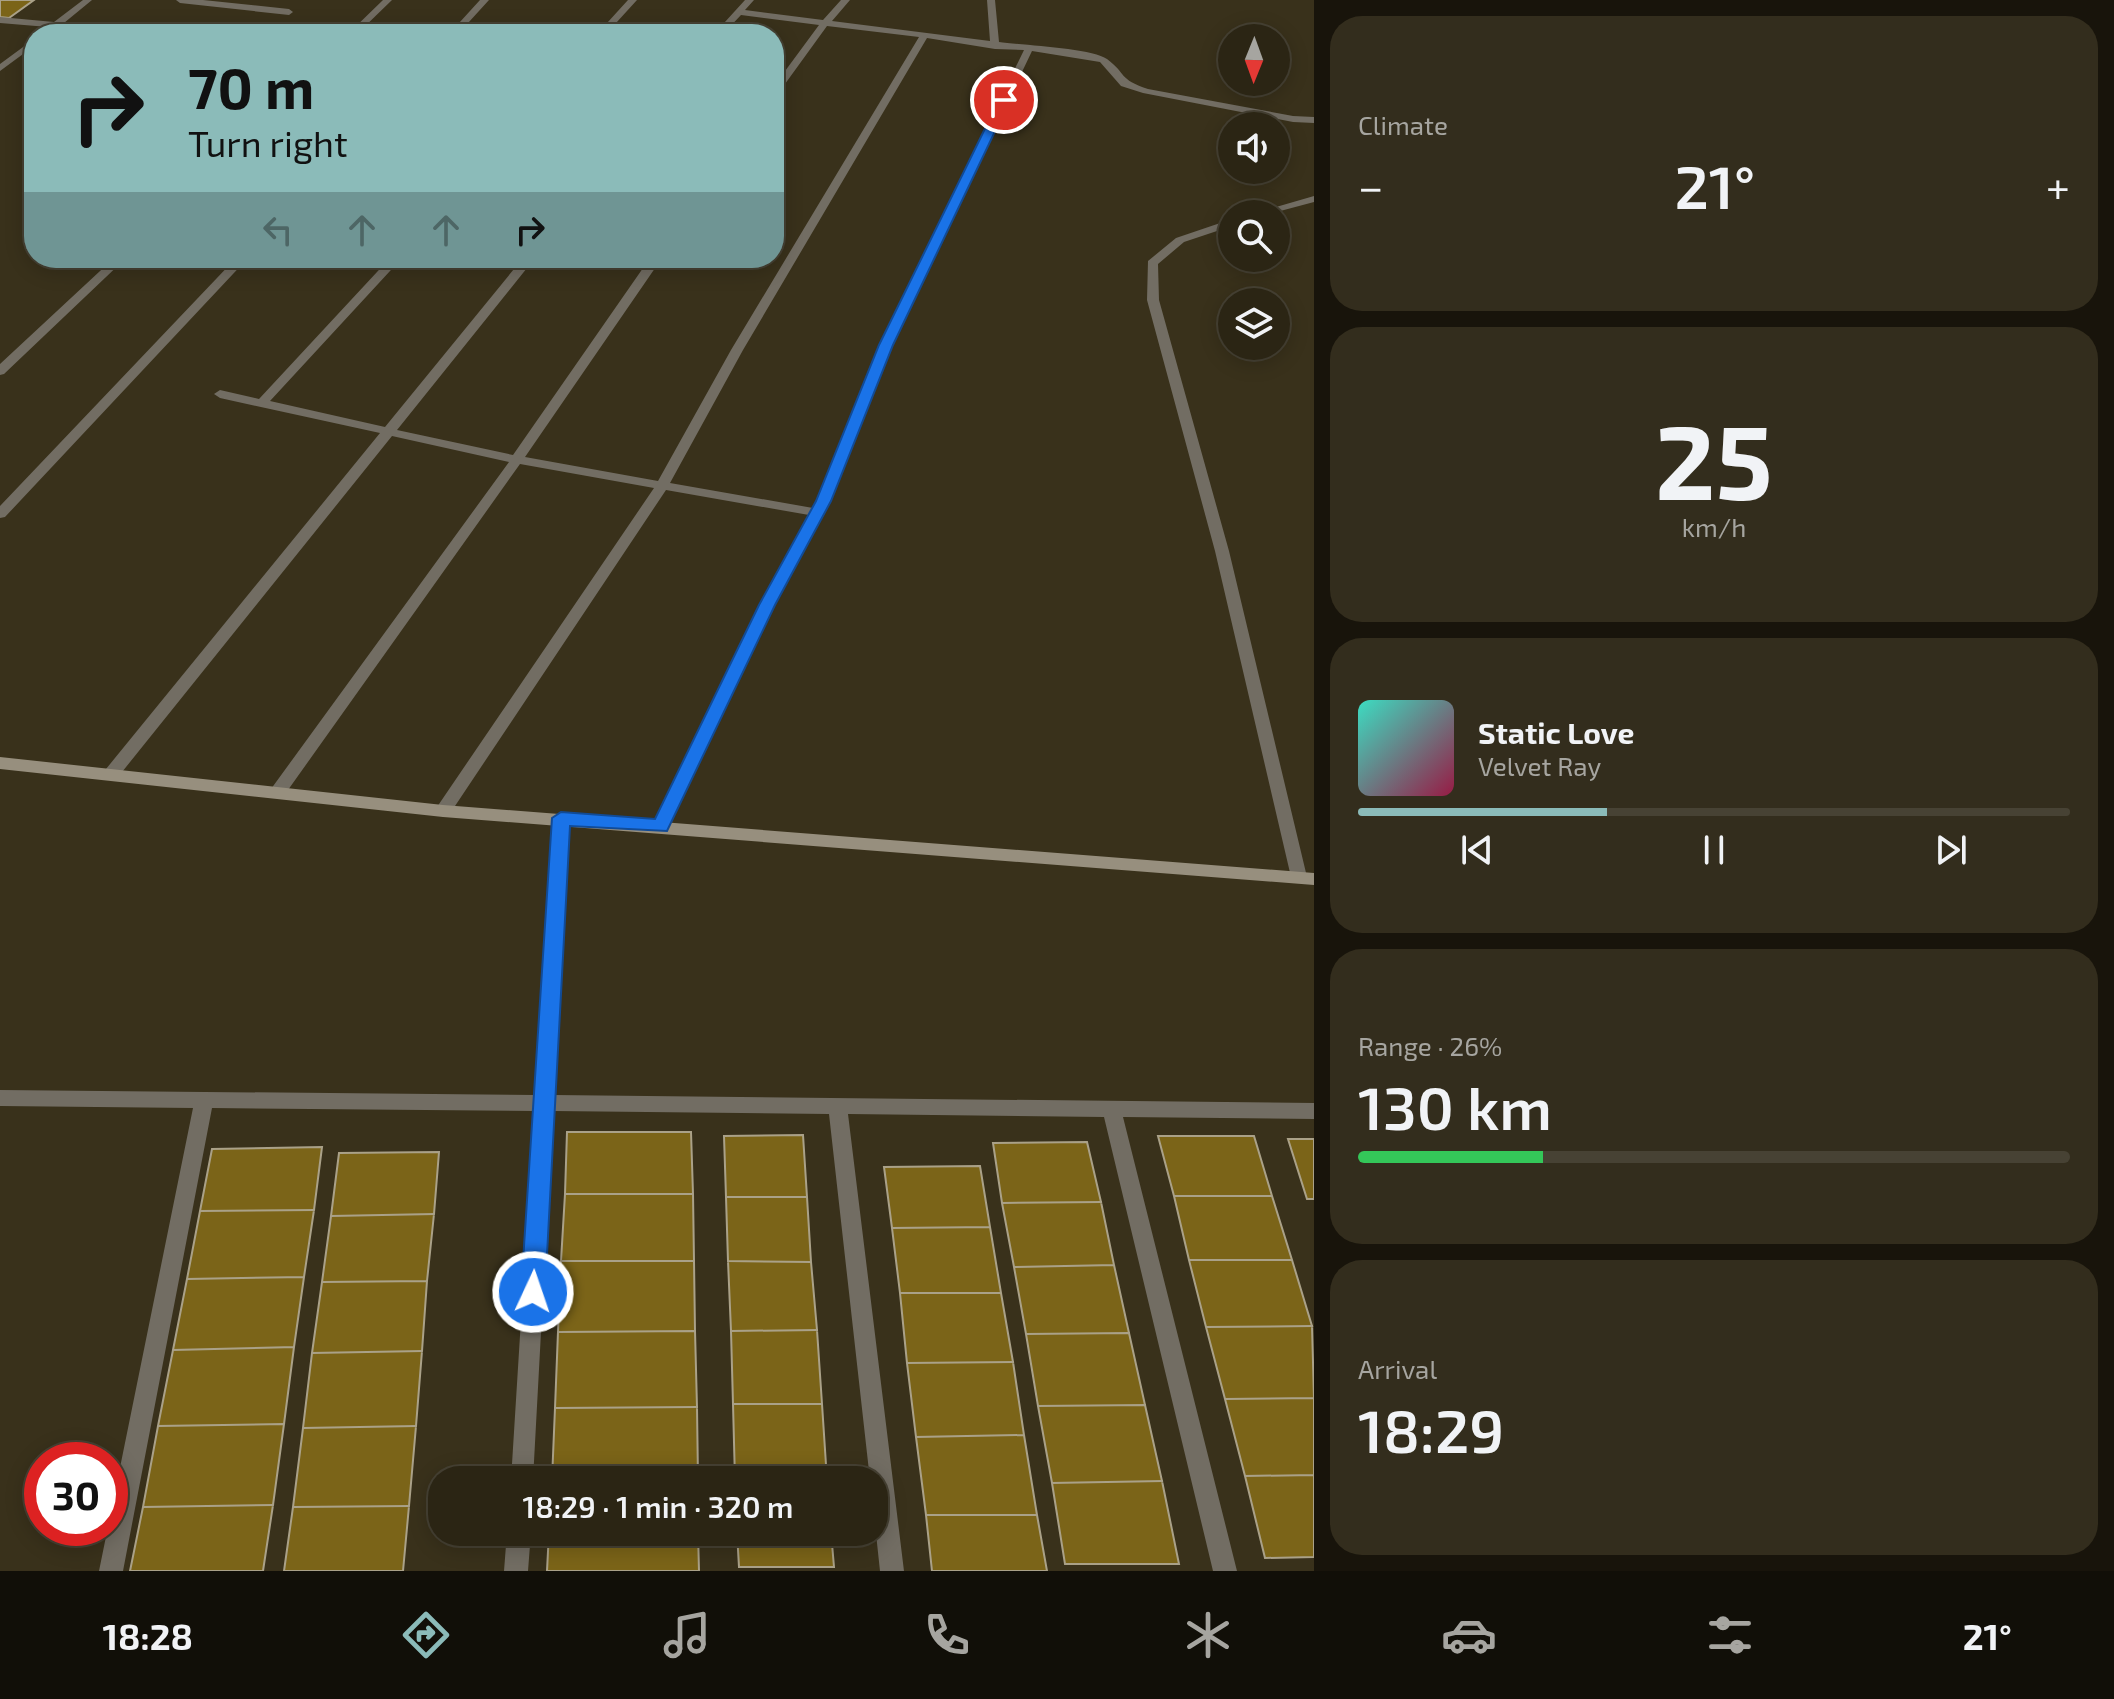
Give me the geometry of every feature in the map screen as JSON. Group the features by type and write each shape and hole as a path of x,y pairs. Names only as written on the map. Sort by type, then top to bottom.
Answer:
{"main road":[{"path":"0,763 443,811 1306,878"}],"street":[{"path":"56,24 88,0"},
{"path":"180,0 289,12"},
{"path":"363,24 388,0"},
{"path":"462,24 485,0"},
{"path":"610,24 633,0"},
{"path":"727,24 750,0"},
{"path":"784,79 846,0"},
{"path":"991,0 995,46"},
{"path":"738,12 1103,60 1124,84 1146,91 1293,119 1314,120"},
{"path":"0,20 44,24"},
{"path":"443,811 662,486 737,350 924,36"},
{"path":"661,826 767,605 818,513 886,345 1029,49"},
{"path":"0,68 24,50"},
{"path":"1290,205 1314,199"},
{"path":"1218,227 1180,240 1152,263 1153,300 1222,551 1306,878"},
{"path":"0,371 109,268"},
{"path":"0,514 233,268"},
{"path":"263,402 387,268"},
{"path":"112,773 521,268"},
{"path":"277,793 517,460 649,268"},
{"path":"220,394 390,429 517,460 818,513"},
{"path":"523,1466 561,818"},
{"path":"0,1098 1314,1111"},
{"path":"111,1571 204,1100"},
{"path":"838,1107 892,1571"},
{"path":"1112,1110 1225,1571"},
{"path":"516,1571 518,1546"}],"building":[{"path":"0,0 34,0 9,18 0,17"},
{"path":"567,1132 691,1132 693,1194 565,1194"},
{"path":"803,1135 807,1197 726,1197 724,1136"},
{"path":"1158,1136 1254,1136 1272,1196 1174,1196"},
{"path":"1288,1139 1314,1139 1314,1199 1307,1199"},
{"path":"1087,1142 1101,1202 1002,1203 993,1143"},
{"path":"322,1147 314,1210 200,1211 212,1149"},
{"path":"439,1152 434,1214 331,1216 339,1153"},
{"path":"980,1166 990,1227 892,1228 884,1167"},
{"path":"565,1194 693,1194 694,1261 561,1261"},
{"path":"1174,1196 1272,1196 1292,1260 1189,1260"},
{"path":"726,1197 807,1197 811,1262 728,1261"},
{"path":"1101,1202 1114,1265 1014,1267 1002,1203"},
{"path":"314,1210 304,1277 187,1279 200,1211"},
{"path":"434,1214 427,1281 322,1282 331,1216"},
{"path":"990,1227 1001,1293 900,1293 892,1228"},
{"path":"1189,1260 1292,1260 1312,1326 1206,1327"},
{"path":"561,1261 694,1261 695,1331 558,1332"},
{"path":"728,1261 811,1262 817,1330 731,1331"},
{"path":"1114,1265 1129,1333 1026,1334 1014,1267"},
{"path":"304,1277 294,1347 173,1350 187,1279"},
{"path":"427,1281 422,1351 312,1353 322,1282"},
{"path":"900,1293 1001,1293 1013,1362 907,1363"},
{"path":"1312,1326 1314,1398 1225,1399 1206,1327"},
{"path":"817,1330 822,1404 733,1404 731,1331"},
{"path":"695,1331 697,1407 555,1408 558,1332"},
{"path":"1129,1333 1145,1405 1038,1406 1026,1334"},
{"path":"294,1347 284,1424 158,1426 173,1350"},
{"path":"422,1351 416,1426 303,1428 312,1353"},
{"path":"1013,1362 1024,1435 916,1437 907,1363"},
{"path":"1314,1398 1314,1475 1245,1476 1225,1399"},
{"path":"733,1404 822,1404 826,1466 735,1466"},
{"path":"1145,1405 1162,1481 1052,1483 1038,1406"},
{"path":"697,1407 698,1466 553,1466 555,1408"},
{"path":"284,1424 273,1505 143,1507 158,1426"},
{"path":"416,1426 409,1506 293,1507 303,1428"},
{"path":"1024,1435 1037,1515 926,1515 916,1437"},
{"path":"1314,1475 1314,1557 1265,1558 1245,1476"},
{"path":"1162,1481 1179,1564 1065,1564 1052,1483"},
{"path":"273,1505 263,1571 130,1571 143,1507"},
{"path":"409,1506 403,1571 284,1571 293,1507"},
{"path":"926,1515 1037,1515 1047,1571 932,1571"},
{"path":"548,1546 698,1546 699,1571 547,1571"},
{"path":"738,1546 832,1546 834,1567 739,1567"}],"route":[{"path":"533,1292 561,818 661,826 767,605 823,501 886,345 1004,100"}]}
